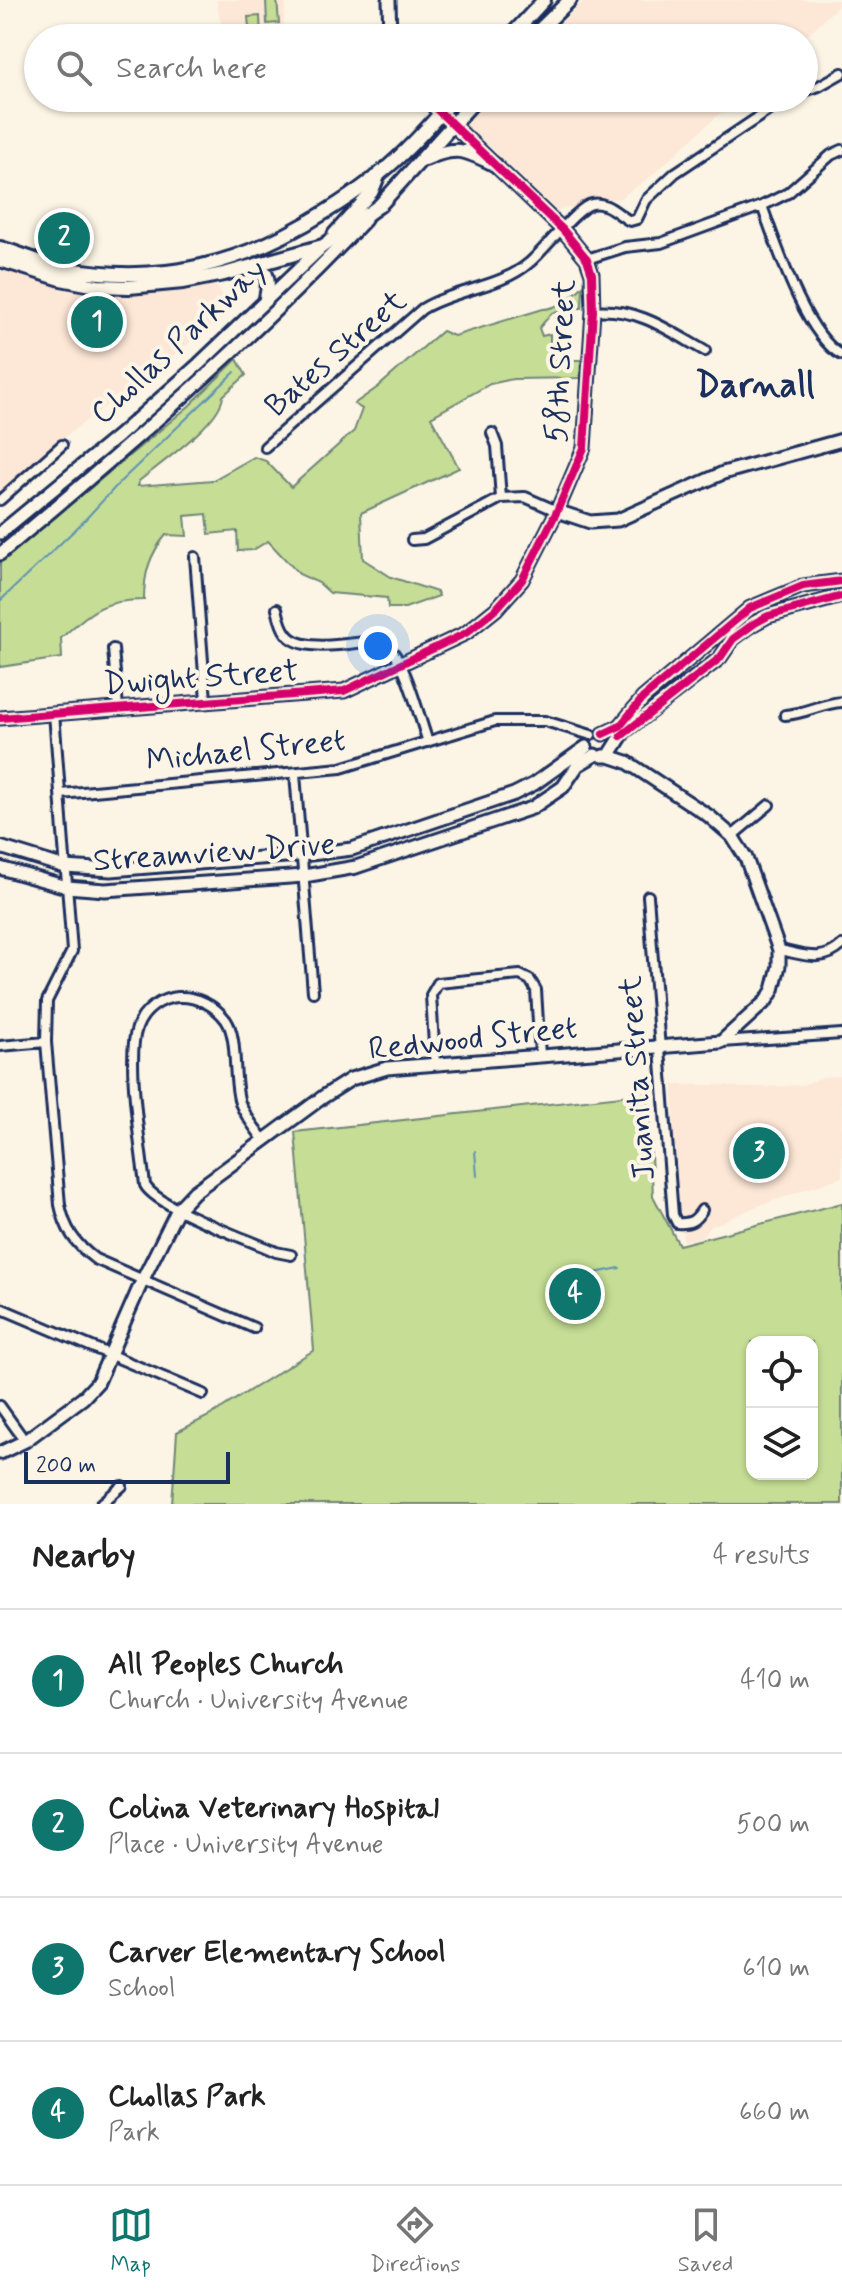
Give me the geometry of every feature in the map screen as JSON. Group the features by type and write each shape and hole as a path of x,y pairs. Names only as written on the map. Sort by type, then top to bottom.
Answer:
{"main road":[{"path":"389,0 390,24"},
{"path":"522,24 544,0"},
{"path":"545,24 570,0"},
{"path":"0,260 61,279 97,286 129,287 183,282 260,265 323,246 380,205 464,112"},
{"path":"0,248 61,267 102,273 156,274 209,266 277,241 336,205 379,175 441,113"},
{"name":"58th Street","path":"401,665 455,639 496,609 522,580 581,459 586,437 593,311 592,274 587,259 563,230 441,113"},
{"path":"418,162 441,152 463,149 494,164"},
{"name":"Chollas Parkway","path":"0,533 130,426 199,364 323,246 372,192 379,175"},
{"name":"Chollas Parkway","path":"0,554 122,453 207,377 380,205"},
{"path":"260,265 268,280 266,298"},
{"path":"557,511 590,522 618,520 723,473 842,440"},
{"name":"Streamview Drive","path":"0,847 65,867 111,870 352,849 514,794 534,784 620,726 643,698 750,608 803,586 842,581"},
{"path":"822,583 826,599"},
{"path":"613,748 624,732 720,658 733,639 755,623 768,616 842,596"},
{"name":"Dwight Street","path":"0,718 344,691 401,665"},
{"path":"592,743 611,736 613,748"},
{"path":"592,743 613,748 627,762 709,816 732,836 746,858 779,950 779,966 773,990 766,1001 721,1042"},
{"name":"Streamview Drive","path":"0,868 67,887 105,890 304,876 356,867 532,808 563,787 592,743"},
{"name":"Redwood Street","path":"0,1453 25,1441 83,1398 98,1382 178,1209 194,1192 263,1139 351,1079 387,1068 435,1062 721,1042"}],"street":[{"path":"818,86 842,73"},
{"name":"Bates Street","path":"265,447 422,309 437,300 513,274 528,264 578,211 590,204 607,206 630,221 637,219 646,200 675,173 766,112"},
{"path":"587,259 625,247 661,243 762,206 788,193 831,155 842,150"},
{"path":"762,206 794,294 831,349 842,355"},
{"path":"593,311 630,312 653,320 705,351"},
{"path":"492,433 497,446 501,498"},
{"path":"0,500 62,445"},
{"path":"412,540 424,539 490,501 501,498 525,497 557,511"},
{"path":"195,557 206,700"},
{"path":"277,609 284,631 297,643 309,646 373,641 383,643 393,651 401,665 428,742"},
{"path":"113,649 118,708"},
{"path":"785,715 842,702"},
{"path":"54,713 72,951 47,1001 46,1042 63,1223 81,1249 95,1259 254,1328"},
{"name":"Michael Street","path":"61,794 341,768 477,725 505,720 545,721 572,730 592,743"},
{"path":"295,774 313,992"},
{"path":"732,836 769,805"},
{"name":"Juanita Street","path":"648,896 673,1215 677,1223 689,1224 702,1210"},
{"path":"779,950 812,958 831,953 842,945"},
{"path":"435,1062 431,995 435,987 442,981 520,975 530,980 536,990 540,1055"},
{"path":"263,1139 240,1102 230,1026 222,1015 196,999 180,997 164,999 145,1014 138,1024 133,1053 147,1191 178,1209 276,1252 291,1255"},
{"name":"Redwood Street","path":"721,1042 842,1034"},
{"path":"0,1046 46,1042"},
{"path":"0,1308 203,1394"},
{"path":"0,1406 25,1441"},
{"path":"101,1504 122,1486"}],"shaded area":[{"path":"216,0 286,0 283,24 221,24"},
{"path":"585,0 842,0 818,25 560,24"},
{"path":"475,112 722,112 650,177 619,199 597,198 575,207 556,210 465,123"},
{"path":"0,269 70,291 127,292 211,279 233,310 41,455 0,494"},
{"path":"842,1076 842,1177 755,1207 710,1227 701,1237 683,1241 673,1085 742,1088 803,1085 823,1077"}],"green space":[{"path":"266,0 277,0 279,23 267,24"},
{"path":"260,16 260,24 249,24 248,17"},
{"path":"583,286 582,308 566,308 562,312 552,313 539,328 542,336 550,334 550,360 581,360 580,378 513,379 490,384 431,417 459,468 361,513 363,559 391,577 437,592 439,596 405,608 388,608 387,598 330,593 319,583 299,574 268,541 253,550 238,551 237,531 209,534 207,514 185,516 187,536 166,535 152,558 146,574 144,600 117,602 90,614 61,638 62,658 0,667 0,563 189,406 237,359 246,375 223,396 220,406 201,430 139,481 138,486 213,480 254,457 266,461 291,487 354,431 362,409 354,404 442,331 454,336 554,307"},
{"path":"648,1093 653,1196 679,1245 842,1203 842,1504 172,1504 177,1432 209,1416 314,1350 295,1132"}],"waterway":[{"path":"0,601 235,372"},
{"path":"475,1151 477,1176"},
{"path":"574,1277 620,1268"}],"cycle path":[{"path":"0,718 344,691 466,633 496,609 522,580 584,448 593,311 592,274 587,259 563,230 440,112"},
{"path":"603,734 620,726 643,698 750,608 803,586 842,581"},
{"path":"621,736 720,658 733,639 755,623 768,616 842,596"}],"place":[{"name":"Colina Veterinary Hospital","path":"64,238"},
{"name":"All Peoples Church","path":"97,322"},
{"name":"Carver Elementary School","path":"759,1153"},
{"name":"Chollas Park","path":"575,1294"}],"district":[{"name":"Darnall","path":"755,386"}]}
